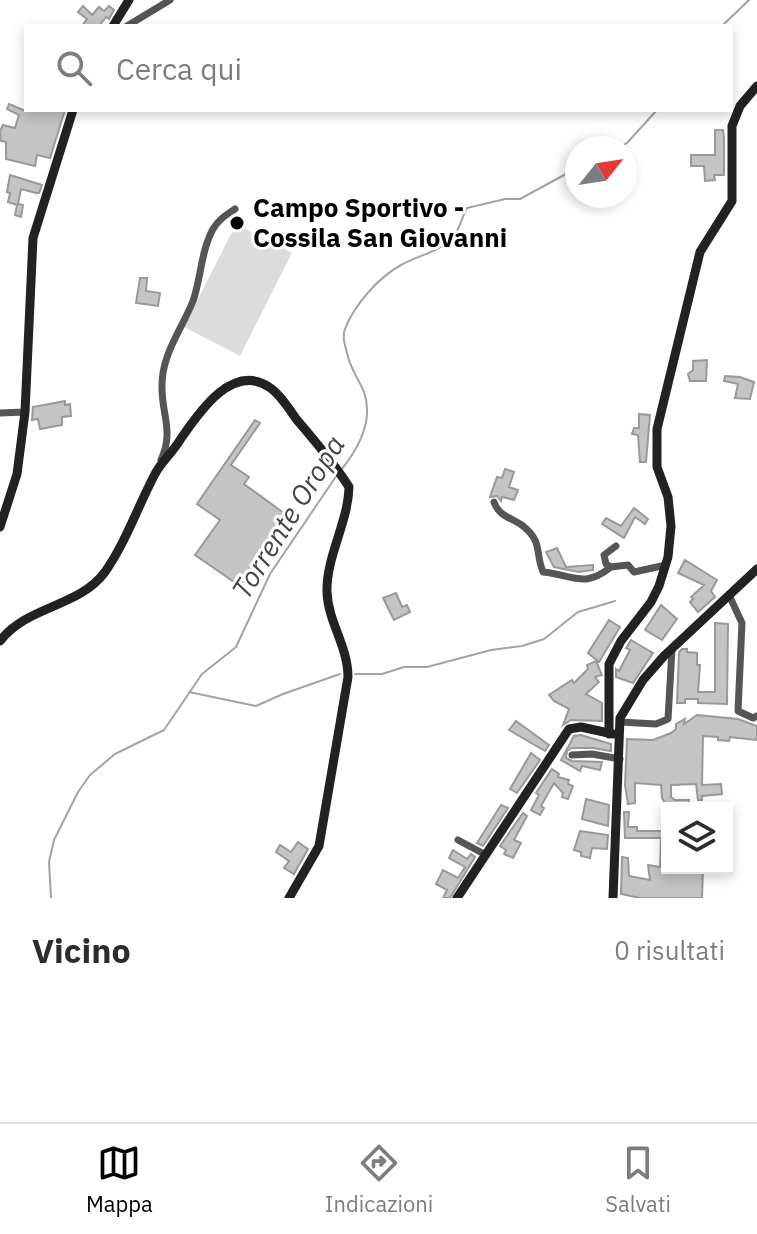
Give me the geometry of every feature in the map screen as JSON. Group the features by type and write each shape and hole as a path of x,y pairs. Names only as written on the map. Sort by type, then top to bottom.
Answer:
{"street":[{"path":"114,24 129,0"},
{"path":"130,24 170,0"},
{"path":"609,734 609,664 621,641 651,602 666,565 671,526 668,497 657,467 657,429 700,252 732,201 732,126 740,106 757,86"},
{"path":"0,527 17,474 25,412 33,238 72,112"},
{"path":"0,641 32,614 62,604 88,590 104,573 167,446 168,425 161,388 165,359 193,300 211,233 219,219 235,209"},
{"path":"157,470 206,404 228,386 249,380 271,388 349,487 349,504 327,588 329,611 348,660 348,677 319,846 289,898"},
{"path":"0,413 25,412"},
{"path":"494,502 498,511 521,524 537,541 543,572 584,581 597,578 611,567 628,565 634,572 644,572 666,565"},
{"path":"611,567 606,564 604,555 616,546"},
{"path":"613,898 620,722 643,680 757,569"},
{"path":"729,595 742,623 738,711 753,718 757,716"},
{"path":"620,722 656,724 668,719 672,649"},
{"path":"457,898 569,729 581,727 620,736"},
{"path":"572,755 592,754 620,759"},
{"path":"458,840 486,855"}],"shaded area":[{"path":"236,224 292,253 240,356 184,327"}],"building":[{"path":"83,6 92,15 99,7 104,11 109,6 114,10 109,19 106,17 101,24 83,24 87,19 78,12"},
{"path":"9,104 24,112 64,112 50,158 37,155 35,166 6,159 6,142 1,141 0,131 3,125 15,128 19,115 7,109"},
{"path":"715,130 723,130 724,175 714,175 715,180 705,181 704,166 691,166 691,155 715,155"},
{"path":"10,175 42,185 39,193 21,189 18,204 23,205 21,217 15,215 17,205 8,202"},
{"path":"140,278 147,278 146,291 160,293 158,306 136,303"},
{"path":"707,360 706,381 690,381 688,374 693,370 693,361"},
{"path":"725,376 754,382 750,399 735,398 738,384 724,381"},
{"path":"65,401 65,405 70,404 71,416 62,417 62,425 40,429 38,419 32,420 33,407"},
{"path":"639,414 650,415 646,462 640,462 638,435 632,434 634,428 639,428"},
{"path":"255,420 260,423 231,465 249,477 244,484 288,516 240,586 195,555 220,520 197,504"},
{"path":"505,469 514,472 509,487 518,490 514,500 502,497 501,501 497,496 490,497 497,477 502,478"},
{"path":"634,508 648,519 645,524 635,517 624,538 602,524 606,518 621,526"},
{"path":"557,548 566,567 593,565 593,570 579,572 554,567 546,552"},
{"path":"685,560 717,580 711,591 715,597 698,612 690,602 691,597 704,585 678,573"},
{"path":"396,593 402,607 407,605 410,612 394,620 383,598"},
{"path":"661,605 677,619 662,640 645,630"},
{"path":"609,620 620,627 599,662 588,653"},
{"path":"715,623 728,624 727,704 698,703 698,699 685,699 685,703 677,703 679,652 682,649 697,653 697,665 700,665 698,692 715,692"},
{"path":"631,640 653,653 633,683 616,677 616,669 619,671 630,650 626,648"},
{"path":"596,661 602,675 595,677 599,682 586,694 602,703 602,721 571,720 563,725 569,709 549,695 572,680 574,683 588,669 587,665"},
{"path":"697,715 738,719 757,726 757,740 730,737 729,741 703,736 702,785 721,784 722,794 702,796 702,800 698,800 696,784 671,785 671,797 689,802 664,802 661,785 635,783 635,803 628,804 625,785 627,739 653,740 671,733 676,729 676,724 685,719 684,724"},
{"path":"516,721 549,745 545,751 509,730"},
{"path":"581,735 611,744 611,751 572,748 567,751 566,758 602,762 600,770 582,766 580,771 561,760 574,736"},
{"path":"531,753 540,760 517,793 510,789"},
{"path":"552,769 559,774 558,777 569,780 568,784 573,786 568,799 562,797 563,793 554,783 541,806 544,808 540,815 531,810 539,795 536,793"},
{"path":"586,799 609,805 608,826 582,819"},
{"path":"501,805 508,808 483,846 477,843"},
{"path":"624,812 629,812 628,827 637,827 637,831 661,831 661,838 625,838"},
{"path":"523,813 527,816 514,840 521,843 513,858 504,854 506,850 500,846"},
{"path":"580,831 608,835 607,849 592,848 590,858 581,856 581,852 574,850"},
{"path":"661,838 661,874 703,874 702,898 640,898 621,894 622,857 628,858 629,876 650,880 648,865 660,867"},
{"path":"298,842 308,849 294,874 284,868 289,861 276,852 280,845 291,852"},
{"path":"453,850 467,859 471,854 475,857 450,898 443,898 447,890 436,884 443,870 458,878 465,867 449,858"}],"waterway":[{"name":"Torrente Oropa","path":"724,24 749,0"},
{"name":"Torrente Oropa","path":"633,136 655,112"},
{"name":"Torrente Oropa","path":"341,470 354,453 366,424 367,403 350,363 344,338 349,320 361,301 393,270 448,241 456,233 467,208 505,199 520,199 565,175"},
{"name":"Torrente Oropa","path":"51,898 49,862 54,840 78,792 90,775 115,754 164,730 202,674 236,647 270,574 337,475"},
{"path":"355,674 382,674 404,667 427,667 491,650 522,646 544,639 578,612 615,601"},
{"path":"189,692 256,706 340,674"}],"place":[{"name":"Campo Sportivo - Cossila San Giovanni","path":"237,223"}]}
